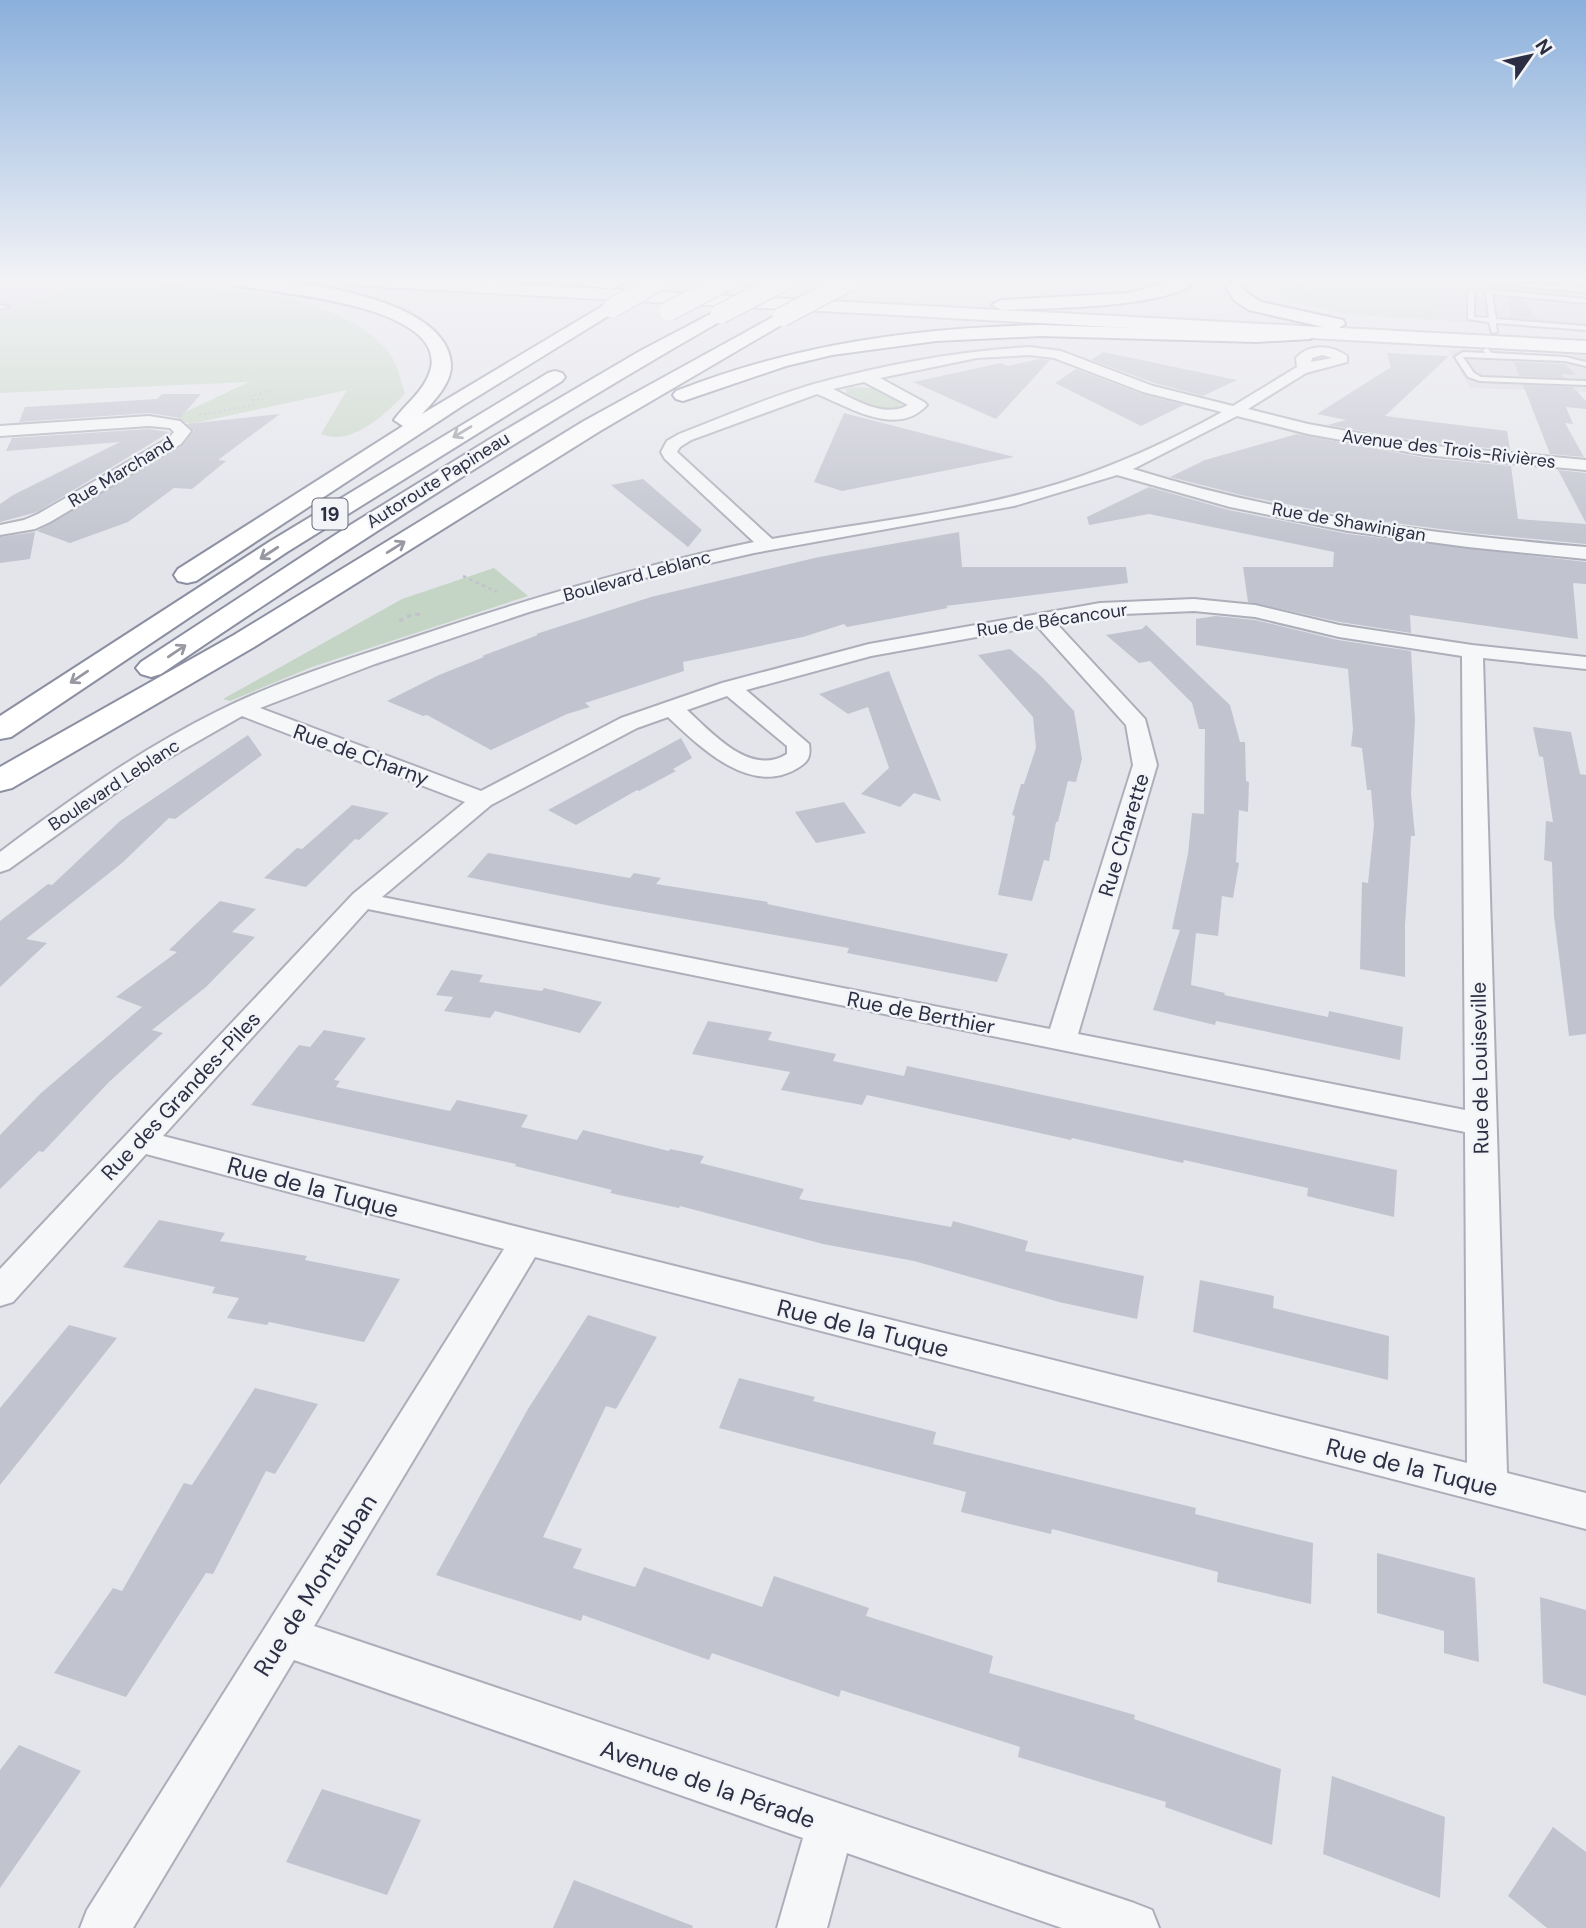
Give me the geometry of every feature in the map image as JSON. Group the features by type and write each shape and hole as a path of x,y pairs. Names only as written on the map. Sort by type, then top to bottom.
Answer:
{"main road":[{"path":"367,458 384,436 420,407 438,384 441,370"},
{"path":"167,589 367,458 511,370"},
{"name":"Autoroute Papineau","path":"0,730 278,547 567,370"},
{"name":"Autoroute Papineau","path":"0,774 231,614 410,497 622,370"},
{"path":"0,782 244,641 525,467 691,370"},
{"path":"525,467 717,381 751,370"},
{"path":"0,710 93,638"}],"street":[{"name":"Avenue des Trois-Rivières","path":"767,544 673,459 670,456 670,448 685,437 817,388 895,370"},
{"name":"Avenue des Trois-Rivières","path":"1096,370 1139,387 1308,429 1395,446 1488,458 1586,466"},
{"name":"Boulevard Leblanc","path":"0,864 69,811 121,776 242,708 300,683 576,591 661,568 767,544 988,507 1069,486 1166,448 1301,370"},
{"path":"817,388 877,414 896,413 919,405 864,376"},
{"name":"Rue Marchand","path":"0,431 149,421 174,424 183,431 175,441 44,518 29,525 0,530"},
{"name":"Rue de Shawinigan","path":"1116,469 1214,497 1373,530 1586,553"},
{"name":"Rue de Bécancour","path":"362,900 482,800 629,723 730,688 869,650 1100,609 1194,606 1255,611 1339,631 1472,651 1586,663"},
{"name":"Rue Charette","path":"1042,619 1136,724 1146,765 1061,1041"},
{"name":"Rue de Louiseville","path":"1472,651 1487,1486"},
{"path":"671,708 723,754 734,759 758,768 779,768 799,757 798,744 730,688"},
{"name":"Rue de Charny","path":"242,708 288,728 482,800"},
{"name":"Rue de Berthier","path":"362,900 1481,1124"},
{"name":"Rue des Grandes-Piles","path":"0,1292 362,900"},
{"name":"Rue de la Tuque","path":"140,1141 526,1242 1586,1511"},
{"name":"Rue de Montauban","path":"105,1928 526,1242"},
{"name":"Avenue de la Pérade","path":"284,1636 830,1826 1134,1928"},
{"path":"802,1928 830,1826"}],"lane":[{"path":"1468,370 1480,379 1586,381"},
{"path":"1529,370 1533,376 1586,381"}],"path":[{"path":"190,420 254,405 250,396 273,390"},
{"path":"246,402 263,399"},
{"path":"195,415 235,409"},
{"path":"463,576 503,595"}],"shaded area":[{"path":"1460,370 1586,370 1586,392 1470,388"}],"green space":[{"path":"0,370 398,370 405,394 367,426 344,436 333,437 321,434 347,390 190,424 177,419 185,412 249,382 0,393"},
{"path":"873,388 903,404 889,409 875,407 846,393 846,389"},
{"path":"494,568 528,596 312,667 230,701 223,699 402,599"}],"building":[{"path":"969,370 1041,370 996,419 913,382"},
{"path":"1079,370 1142,394 1184,405 1141,426 1055,383"},
{"path":"1118,370 1189,370 1237,380 1203,396"},
{"path":"1386,370 1434,370 1385,416 1507,431 1510,450 1425,442 1328,425 1346,420 1317,414"},
{"path":"1517,370 1571,370 1576,375 1561,374 1564,378 1519,376"},
{"path":"1523,385 1573,387 1586,401 1586,409 1566,407 1573,424 1565,423 1584,457 1550,454"},
{"path":"162,394 201,394 180,418 149,413 19,422 25,407 157,399"},
{"path":"844,413 1014,457 842,491 814,482"},
{"path":"280,414 218,460 226,461 192,489 174,488 128,522 70,543 37,531 182,446 194,431 187,424"},
{"path":"149,429 170,432 37,512 0,522 0,504 13,495 120,442 6,451 12,438"},
{"path":"1297,434 1425,458 1511,466 1518,519 1586,524 1586,544 1357,518 1245,496 1170,477 1205,460"},
{"path":"1558,470 1586,473 1586,523"},
{"path":"643,479 702,530 688,547 611,485"},
{"path":"1149,487 1229,510 1348,534 1586,562 1586,584 1573,583 1578,639 1410,615 1411,633 1340,622 1248,602 1243,567 1333,567 1334,552 1149,514 1089,525 1087,517"},
{"path":"35,532 30,559 0,563 0,537"},
{"path":"959,532 962,567 1126,567 1128,583 946,606 948,608 847,627 844,624 803,637 683,662 684,671 585,703 590,707 567,714 491,750 427,715 423,716 387,701 439,675 538,635 536,634 651,597 819,557"},
{"path":"1216,616 1255,620 1338,640 1411,651 1415,720 1411,794 1415,836 1411,836 1405,925 1405,977 1360,969 1362,882 1368,883 1374,825 1371,790 1367,790 1362,748 1351,746 1353,729 1348,669 1196,645 1196,619"},
{"path":"1146,625 1230,705 1240,742 1245,742 1246,781 1249,782 1248,812 1239,810 1236,862 1239,863 1233,898 1222,896 1218,936 1196,933 1191,985 1225,993 1224,995 1328,1017 1329,1011 1403,1027 1400,1060 1216,1021 1215,1025 1153,1010 1180,930 1172,929 1188,854 1192,813 1204,814 1205,729 1199,729 1192,703 1150,661 1139,663 1106,635 1142,629"},
{"path":"1010,649 1042,677 1074,711 1082,759 1076,782 1068,781 1056,822 1049,861 1044,860 1032,901 998,895 1015,816 1012,815 1036,748 1033,717 978,655"},
{"path":"889,671 941,801 914,793 900,807 861,794 889,768 868,707 848,714 819,694"},
{"path":"1533,727 1571,732 1580,774 1586,775 1586,1034 1569,1036 1554,916 1552,862 1544,860 1546,821 1553,822 1543,757 1539,756"},
{"path":"248,735 262,755 175,819 169,818 122,863 26,939 47,943 0,987 0,921 48,884 52,885 120,821"},
{"path":"681,738 692,758 673,769 676,771 576,825 548,810"},
{"path":"844,802 866,833 816,843 795,812"},
{"path":"352,805 389,813 359,840 355,839 306,887 264,878 297,848 302,849"},
{"path":"488,853 630,878 634,873 661,878 656,884 768,902 767,904 1008,954 997,982 847,953 849,948 611,906 467,877"},
{"path":"220,901 256,909 232,932 255,937 206,987 152,1030 163,1033 109,1082 43,1152 39,1151 0,1189 0,1135 41,1093 142,1007 116,997 177,952 169,950"},
{"path":"451,970 483,975 479,982 542,991 544,988 602,1002 580,1033 495,1011 490,1018 444,1011 453,997 436,995"},
{"path":"708,1021 772,1032 768,1040 836,1054 833,1061 904,1076 907,1066 1397,1170 1394,1217 1307,1196 1308,1188 1184,1160 1183,1163 867,1095 862,1105 781,1090 790,1072 692,1054"},
{"path":"324,1030 366,1038 334,1080 340,1081 336,1087 450,1111 457,1100 528,1115 521,1127 577,1140 583,1130 669,1151 670,1149 704,1156 700,1163 804,1189 799,1199 951,1227 953,1221 1028,1241 1025,1251 1144,1276 1137,1319 1059,1302 914,1261 823,1244 680,1206 679,1208 610,1193 612,1190 515,1166 516,1164 251,1105 299,1045 310,1047"},
{"path":"159,1220 225,1233 220,1241 307,1256 305,1260 400,1279 364,1342 269,1322 267,1325 227,1318 239,1298 212,1293 215,1287 123,1267"},
{"path":"1200,1280 1274,1296 1273,1308 1389,1336 1388,1380 1193,1332"},
{"path":"588,1315 657,1337 616,1409 606,1406 543,1537 582,1549 573,1568 635,1587 644,1567 762,1607 774,1576 869,1608 866,1616 993,1656 989,1673 1135,1715 1134,1719 1281,1769 1272,1845 1165,1807 1166,1802 1018,1757 1020,1747 841,1690 839,1697 712,1653 709,1660 583,1615 581,1621 436,1575 528,1409"},
{"path":"69,1325 117,1338 0,1485 0,1408"},
{"path":"739,1378 815,1397 813,1401 936,1432 933,1444 1196,1508 1195,1514 1313,1543 1311,1604 1217,1582 1218,1572 1052,1529 1051,1534 961,1512 966,1492 719,1428"},
{"path":"255,1388 318,1404 275,1474 266,1471 213,1574 206,1573 126,1697 54,1673 113,1588 122,1591 184,1483 192,1485"},
{"path":"1377,1553 1475,1578 1479,1662 1444,1653 1444,1631 1377,1613"},
{"path":"1540,1597 1586,1610 1586,1696 1543,1683"},
{"path":"19,1745 81,1771 0,1888 0,1770"},
{"path":"1332,1776 1445,1817 1440,1898 1323,1854"},
{"path":"322,1789 421,1820 387,1895 286,1862"},
{"path":"1553,1827 1586,1852 1586,1928 1547,1928 1508,1896"},
{"path":"574,1880 693,1926 553,1928"}]}
